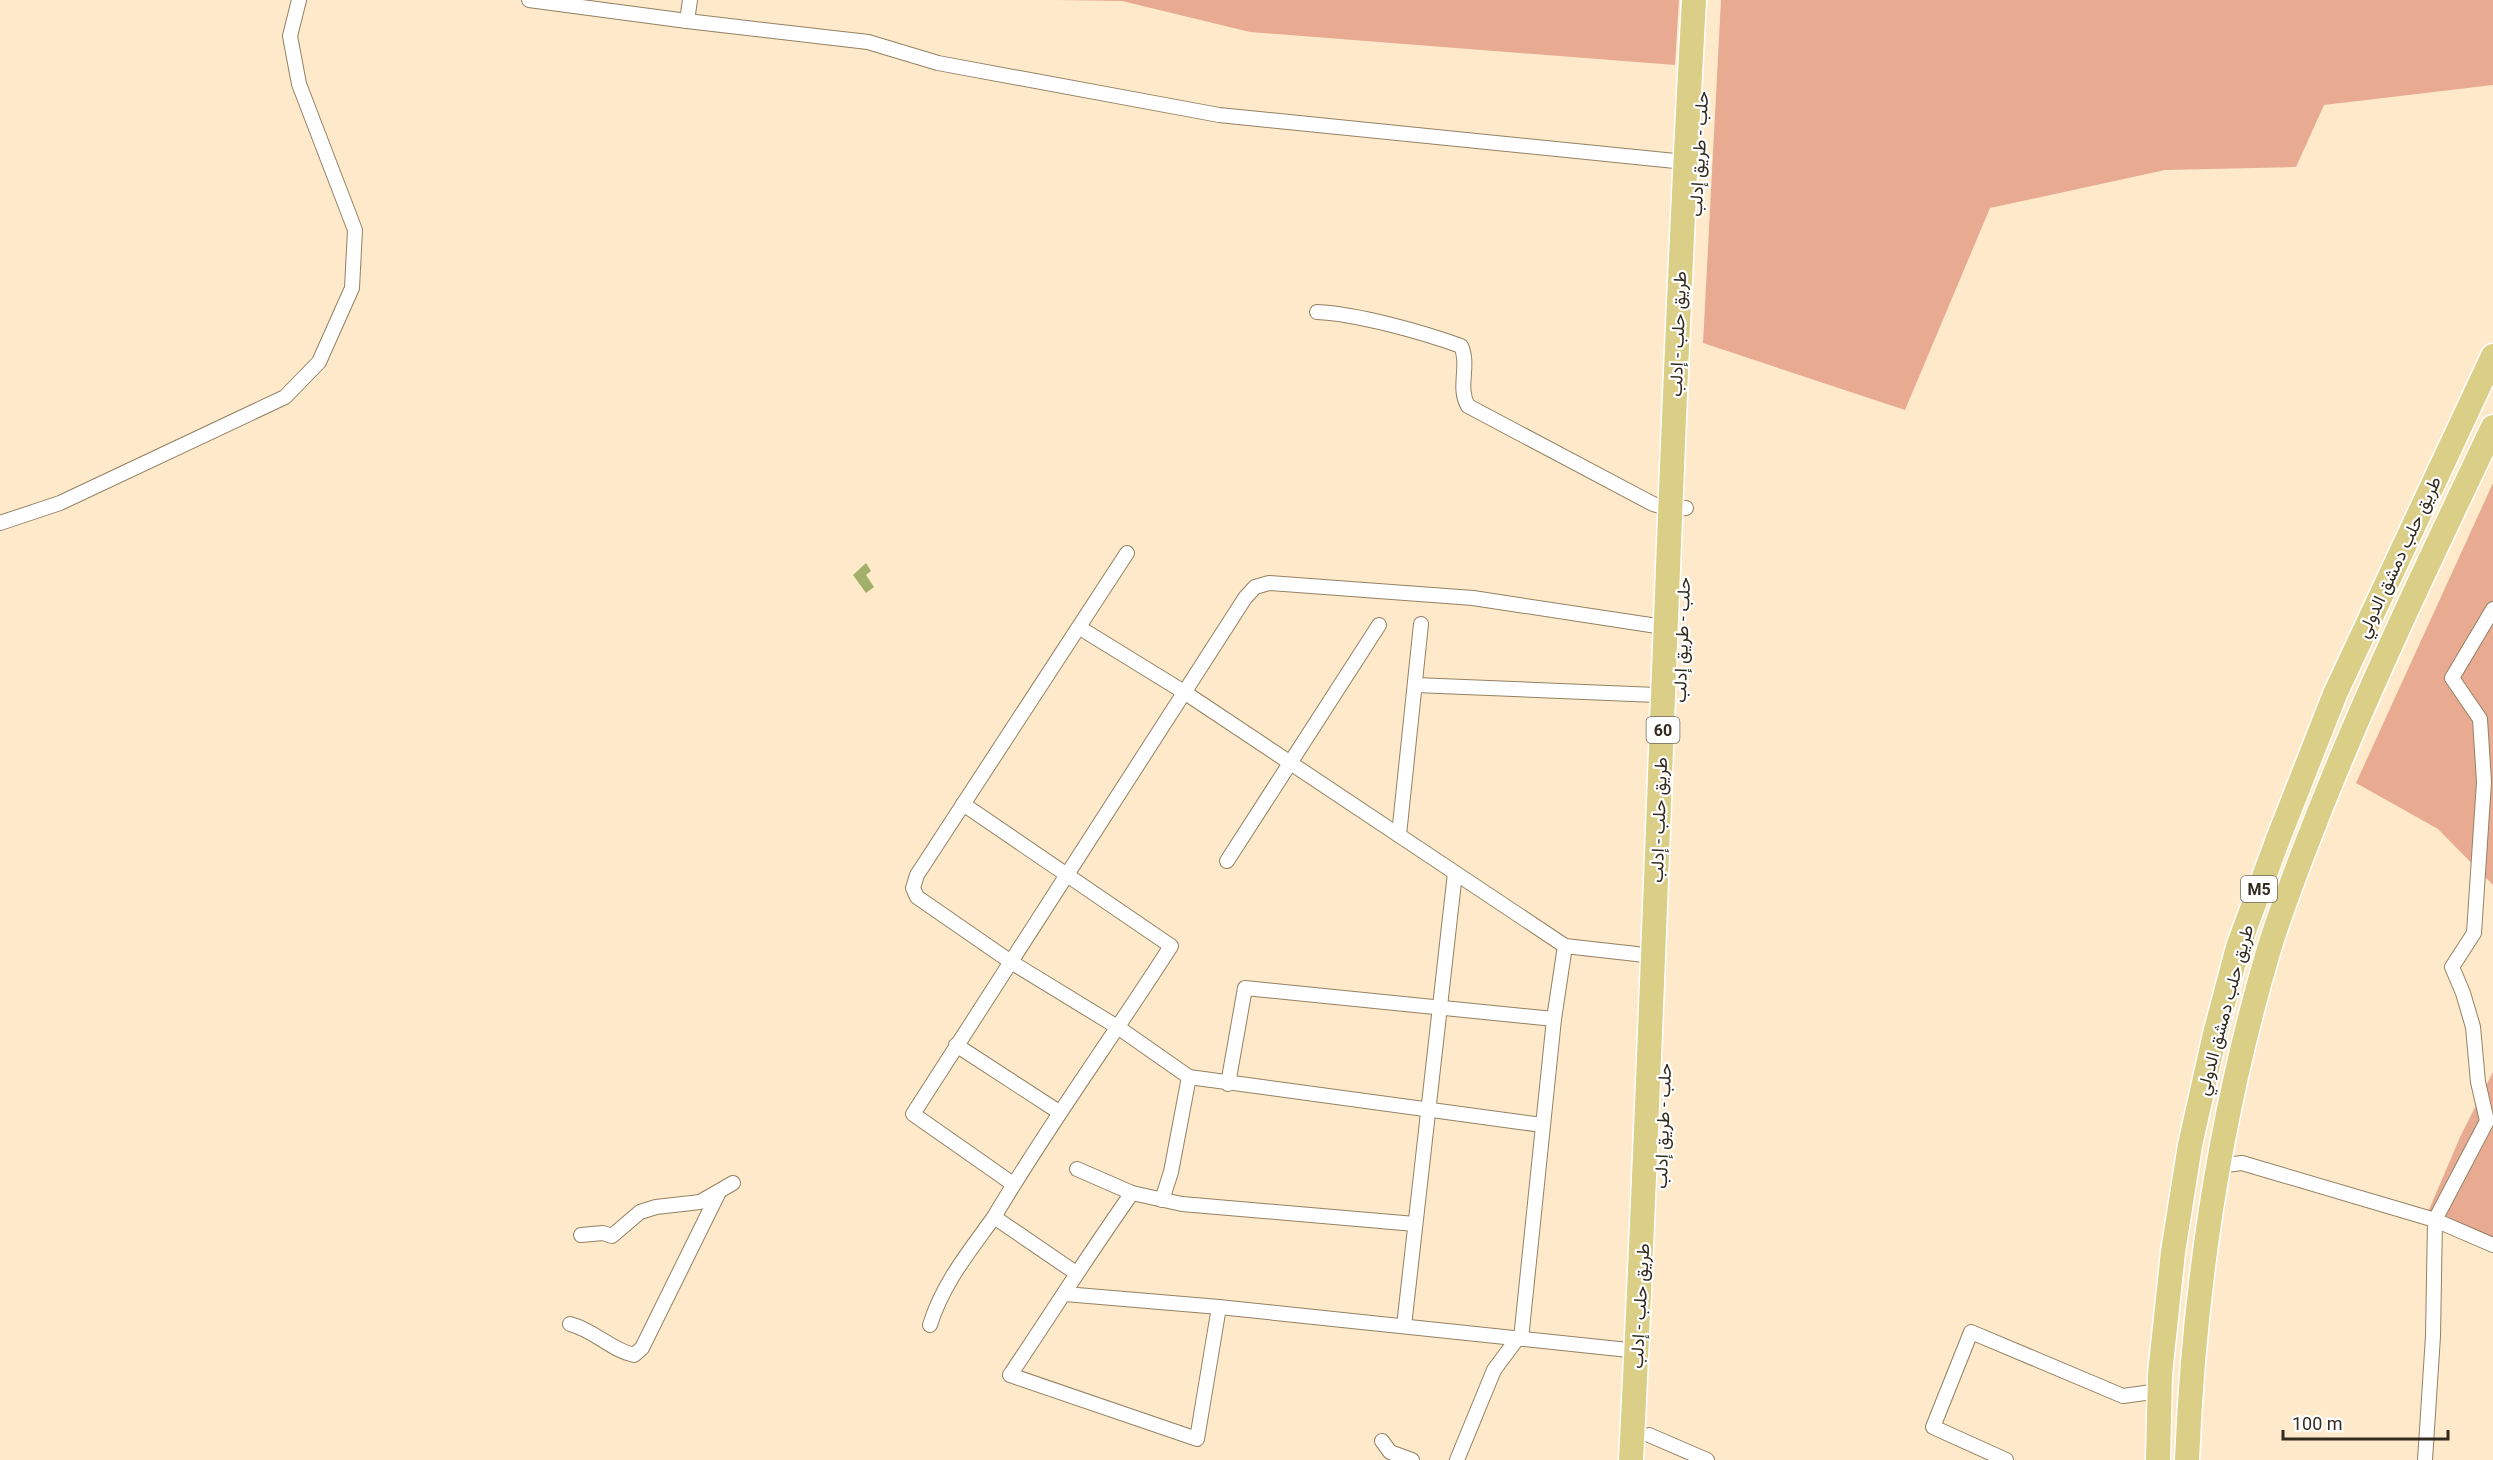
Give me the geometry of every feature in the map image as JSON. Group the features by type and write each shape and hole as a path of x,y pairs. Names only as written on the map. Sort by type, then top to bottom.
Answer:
{"highway":[{"name":"طريق حلب - إدلب","path":"1631,1460 1661,956 1692,163 1694,0"},
{"name":"حلب - طريق إدلب","path":"1692,163 1707,0"},
{"name":"طريق حلب دمشق الدولي","path":"2158,1460 2159,1391 2173,1252 2190,1145 2215,1034 2238,947 2335,694 2493,356"},
{"name":"طريق حلب دمشق الدولي","path":"2187,1460 2192,1361 2203,1254 2218,1166 2245,1041 2270,948 2304,848 2362,706 2493,427"},
{"name":"حلب - طريق إدلب","path":"1647,1460 1662,1161 1661,956"}],"street":[{"path":"0,523 60,502 285,397 319,362 352,288 355,230 299,84 290,36 299,0"},
{"path":"529,0 868,42 938,63 1219,115 1692,163"},
{"path":"687,21 690,0"},
{"path":"1317,312 1337,313 1442,339 1461,346 1465,356 1462,396 1468,406 1633,495 1653,504 1679,508"},
{"path":"1127,553 917,875 913,888 917,897 1011,962 1119,1028 1189,1077 1542,1125"},
{"path":"1013,1184 914,1114 956,1045 1184,692 1245,598 1255,587 1269,583 1473,598 1657,626"},
{"path":"2425,1460 2433,1336 2434,1220 2487,1121 2478,1082 2473,1027 2463,993 2452,968 2474,933 2484,782 2480,719 2452,678 2493,609"},
{"path":"1399,835 1421,624"},
{"path":"1227,861 1379,625"},
{"path":"1080,628 1291,762 1565,946 1661,956"},
{"path":"1415,685 1656,695"},
{"path":"930,1325 937,1301 947,1283 994,1217 1059,1112 1119,1028 1171,946 963,804"},
{"path":"1404,1326 1455,873"},
{"path":"1457,1460 1494,1370 1519,1339 1554,1019 1565,946"},
{"path":"1228,1084 1245,988 1554,1019"},
{"path":"956,1045 1059,1112"},
{"path":"1162,1200 1171,1172 1189,1077"},
{"path":"2218,1166 2242,1162 2434,1220 2493,1245"},
{"path":"1077,1170 1132,1192 1182,1204 1415,1224"},
{"path":"581,1235 603,1233 612,1236 640,1212 656,1207 700,1203 733,1183"},
{"path":"1132,1192 1010,1375 1197,1439 1219,1306"},
{"path":"570,1324 585,1328 625,1353 634,1355 642,1348 718,1194"},
{"path":"994,1217 1076,1273"},
{"path":"1065,1294 1219,1306 1638,1351"},
{"path":"2006,1460 1933,1427 1971,1332 2123,1396 2159,1391"},
{"path":"1649,1435 1707,1460"},
{"path":"1382,1441 1390,1452 1412,1460"}],"shaded area":[{"path":"1055,0 1679,0 1675,65 1250,32 1122,1"},
{"path":"1721,0 2493,0 2493,85 2324,105 2296,167 2165,170 1990,208 1905,410 1703,343"},
{"path":"2493,483 2493,885 2438,829 2356,783"},
{"path":"866,563 871,571 866,575 874,587 866,593 853,575"},
{"path":"2493,1072 2493,1239 2428,1212 2461,1135"}]}
